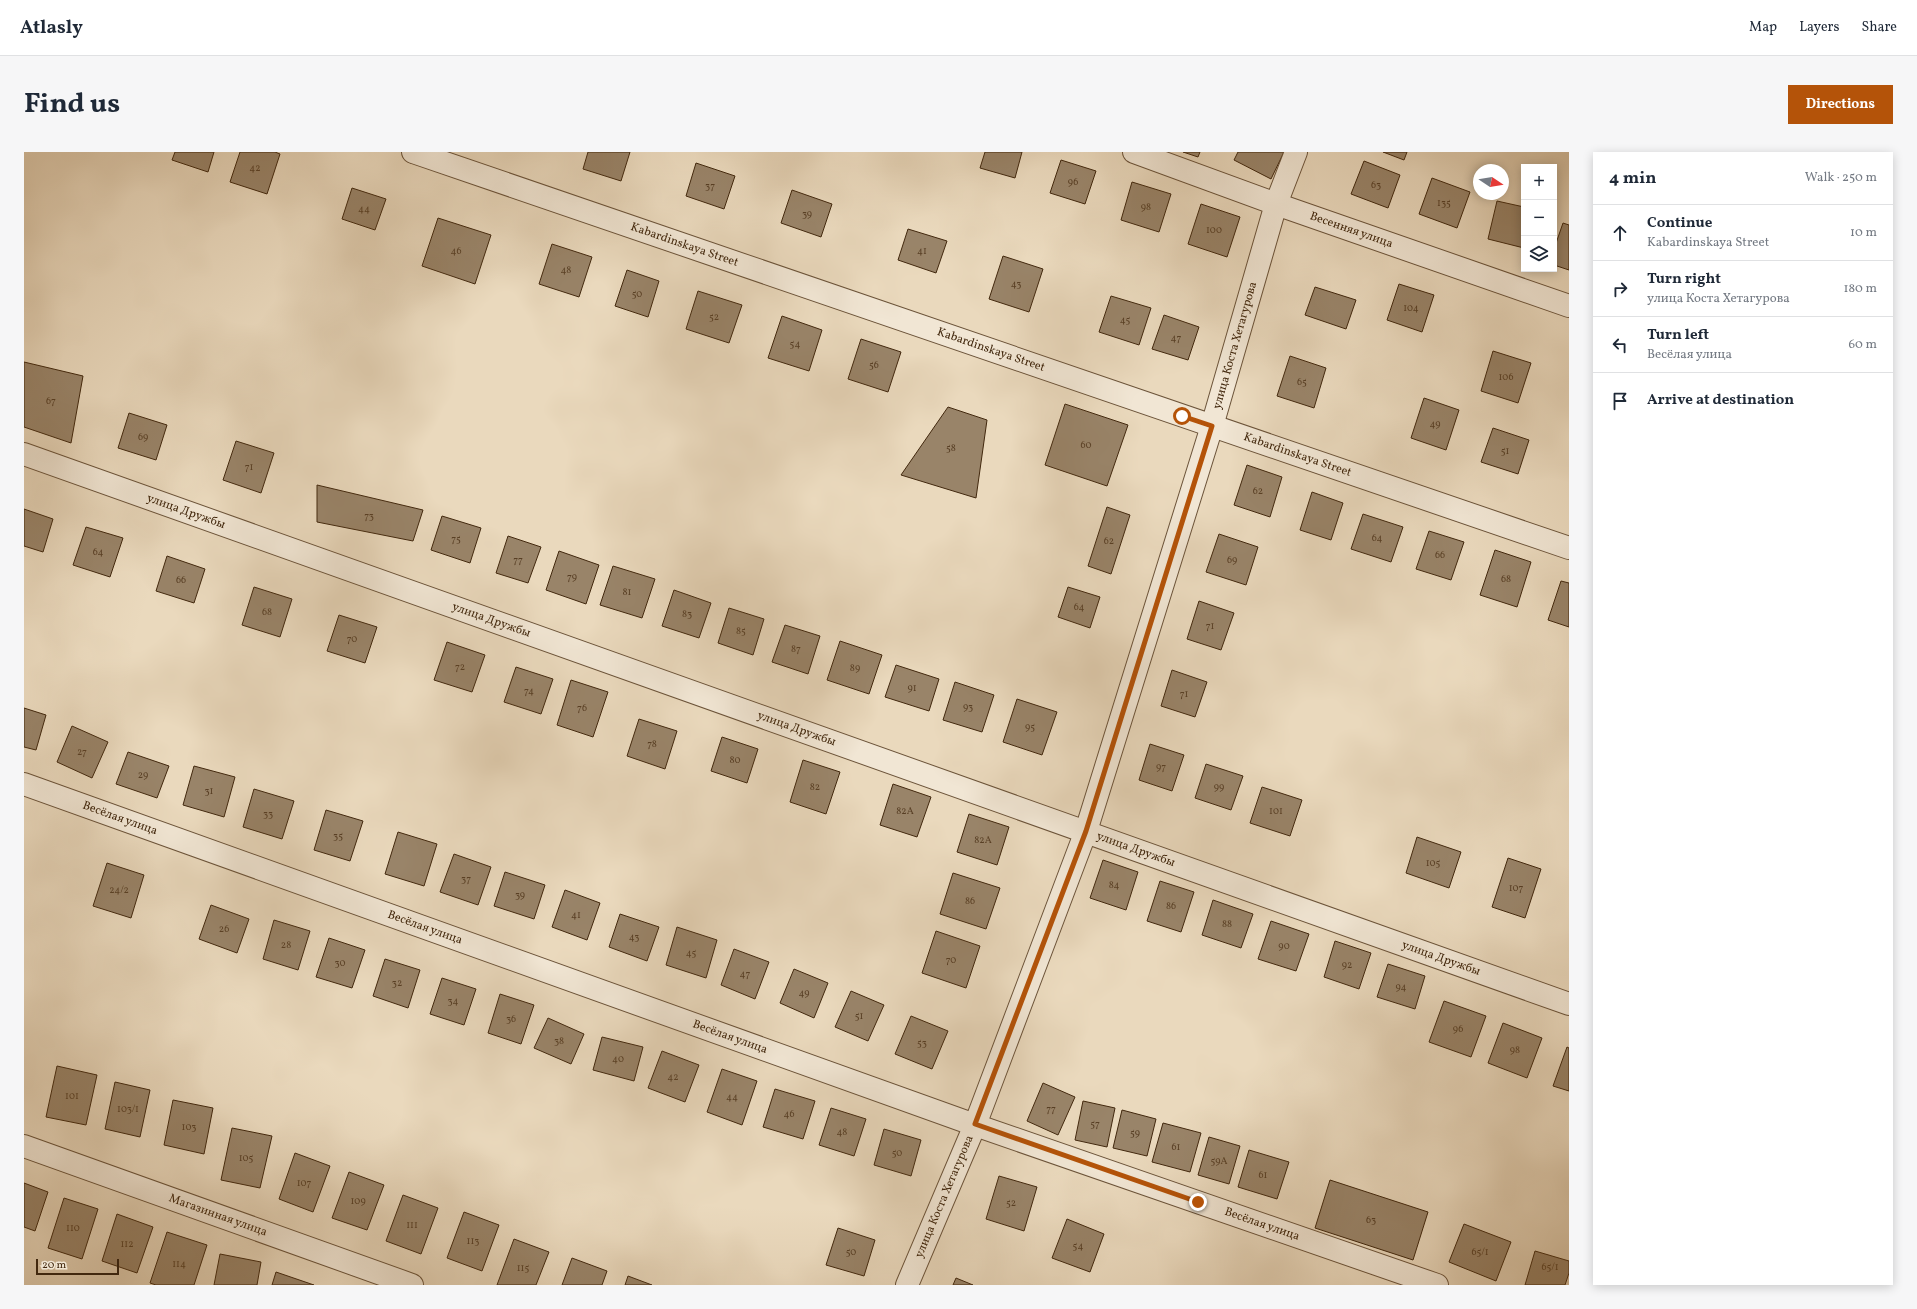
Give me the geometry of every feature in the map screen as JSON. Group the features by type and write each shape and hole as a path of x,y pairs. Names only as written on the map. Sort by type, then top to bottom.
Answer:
{"street":[{"name":"Kabardinskaya Street","path":"413,152 1569,548"},
{"name":"Весенняя улица","path":"1134,152 1276,204 1569,306"},
{"name":"улица Коста Хетагурова","path":"907,1285 975,1124 1086,831 1212,426 1276,204 1296,152"},
{"name":"улица Дружбы","path":"24,454 1569,1004"},
{"name":"Весёлая улица","path":"24,784 975,1124 1438,1285"},
{"name":"Магазинная улица","path":"24,1146 412,1285"}],"building":[{"path":"175,152 214,152 208,172 172,160"},
{"path":"240,152 275,152 280,154 267,194 230,182"},
{"path":"588,152 630,152 621,181 583,169"},
{"path":"985,152 1022,152 1015,178 980,168"},
{"path":"1183,152 1200,152 1198,157"},
{"path":"1238,152 1284,152 1271,179 1234,160"},
{"path":"1383,152 1407,152 1404,160"},
{"path":"1061,160 1096,171 1085,204 1050,193"},
{"path":"1364,161 1400,175 1388,208 1351,194"},
{"path":"696,163 735,176 724,209 686,196"},
{"path":"1432,178 1470,192 1457,228 1419,214"},
{"path":"1132,182 1171,194 1159,232 1121,220"},
{"path":"352,188 386,199 375,230 342,219"},
{"path":"792,190 832,204 821,237 781,223"},
{"path":"1497,201 1521,206 1521,247 1488,239"},
{"path":"1201,204 1240,217 1227,257 1188,244"},
{"path":"438,218 491,235 475,284 422,266"},
{"path":"1563,223 1569,225 1569,270 1557,266 1557,240"},
{"path":"908,229 947,241 936,273 898,260"},
{"path":"552,244 592,257 579,297 539,284"},
{"path":"1003,256 1043,269 1029,312 989,299"},
{"path":"627,270 659,281 648,317 615,306"},
{"path":"1399,284 1434,295 1422,332 1387,320"},
{"path":"1315,287 1356,300 1346,329 1305,315"},
{"path":"698,291 742,305 729,343 686,329"},
{"path":"1111,296 1151,308 1139,345 1099,332"},
{"path":"1164,315 1199,327 1188,360 1152,349"},
{"path":"782,316 822,330 809,371 768,358"},
{"path":"861,339 901,352 888,392 848,379"},
{"path":"1493,351 1531,363 1518,403 1481,391"},
{"path":"1290,356 1326,368 1314,408 1277,396"},
{"path":"24,362 83,376 71,443 24,427"},
{"path":"1424,398 1459,410 1446,450 1411,438"},
{"path":"1065,404 1128,425 1107,486 1045,465"},
{"path":"948,407 987,420 976,498 901,475"},
{"path":"129,413 167,425 156,460 118,448"},
{"path":"1493,428 1529,440 1518,474 1481,462"},
{"path":"236,441 274,453 261,493 223,480"},
{"path":"1247,465 1282,477 1270,517 1234,505"},
{"path":"317,485 423,510 413,541 317,522"},
{"path":"1312,492 1343,503 1331,540 1300,530"},
{"path":"1107,507 1130,515 1111,574 1088,566"},
{"path":"24,509 53,519 43,552 24,546"},
{"path":"1363,514 1403,527 1391,562 1351,549"},
{"path":"442,516 481,528 470,563 431,550"},
{"path":"86,527 123,538 110,577 73,565"},
{"path":"1429,531 1464,542 1451,580 1416,569"},
{"path":"1219,534 1258,547 1246,585 1206,572"},
{"path":"508,536 541,547 528,583 496,573"},
{"path":"1495,550 1531,562 1517,607 1480,595"},
{"path":"559,551 599,565 586,604 546,590"},
{"path":"167,556 205,569 194,603 156,591"},
{"path":"613,566 655,579 642,618 600,605"},
{"path":"1561,581 1569,583 1569,627 1548,620"},
{"path":"254,587 292,599 280,637 242,625"},
{"path":"1068,587 1100,597 1090,628 1058,617"},
{"path":"674,590 711,603 699,638 662,626"},
{"path":"1199,601 1234,613 1221,650 1187,639"},
{"path":"729,608 764,619 753,655 718,643"},
{"path":"339,615 377,627 365,663 327,651"},
{"path":"785,625 820,636 808,674 772,662"},
{"path":"840,641 882,655 869,694 827,680"},
{"path":"447,642 485,655 472,692 434,680"},
{"path":"896,665 939,679 929,711 885,697"},
{"path":"516,667 553,679 541,714 504,702"},
{"path":"1172,670 1207,682 1195,717 1161,706"},
{"path":"571,680 608,692 593,737 557,725"},
{"path":"955,682 994,695 982,732 943,720"},
{"path":"1017,699 1057,712 1042,755 1003,742"},
{"path":"24,708 46,715 36,750 24,747"},
{"path":"639,719 677,731 665,769 627,756"},
{"path":"72,726 108,742 92,778 57,762"},
{"path":"722,737 758,749 747,783 711,771"},
{"path":"1150,744 1184,755 1172,791 1139,780"},
{"path":"128,752 169,766 157,798 116,784"},
{"path":"803,760 840,772 826,814 790,802"},
{"path":"1206,764 1243,776 1231,810 1195,798"},
{"path":"194,766 235,777 224,817 183,805"},
{"path":"893,784 931,797 917,837 880,825"},
{"path":"1262,787 1302,800 1290,836 1250,823"},
{"path":"254,789 294,801 282,839 243,827"},
{"path":"326,810 363,821 350,861 314,850"},
{"path":"969,814 1009,827 997,865 957,852"},
{"path":"398,832 437,844 424,886 385,874"},
{"path":"1417,837 1461,852 1449,888 1406,873"},
{"path":"454,854 491,867 478,905 440,892"},
{"path":"1508,858 1541,869 1525,918 1492,907"},
{"path":"1103,860 1138,872 1126,910 1090,898"},
{"path":"107,863 144,875 131,918 93,906"},
{"path":"505,872 545,885 534,919 494,906"},
{"path":"953,873 1000,888 986,929 940,914"},
{"path":"1160,881 1194,892 1181,932 1147,921"},
{"path":"565,890 600,903 587,940 552,927"},
{"path":"1213,900 1253,914 1241,948 1202,935"},
{"path":"211,905 249,919 237,953 199,939"},
{"path":"620,914 659,927 647,961 609,947"},
{"path":"274,920 310,931 298,970 263,959"},
{"path":"1271,921 1309,934 1296,971 1258,959"},
{"path":"677,927 717,940 706,978 666,965"},
{"path":"936,931 980,946 966,988 922,973"},
{"path":"329,938 365,950 352,988 316,977"},
{"path":"1335,941 1371,953 1359,989 1324,977"},
{"path":"734,949 769,962 755,999 721,985"},
{"path":"385,959 420,970 408,1008 373,996"},
{"path":"1388,964 1425,976 1415,1009 1377,997"},
{"path":"794,969 828,983 814,1018 780,1003"},
{"path":"442,978 476,989 464,1025 430,1014"},
{"path":"851,991 884,1005 868,1041 835,1027"},
{"path":"500,994 534,1005 521,1044 488,1033"},
{"path":"1444,1001 1486,1016 1471,1057 1429,1042"},
{"path":"911,1016 948,1031 932,1069 895,1054"},
{"path":"548,1018 584,1034 571,1064 534,1048"},
{"path":"1503,1023 1542,1038 1527,1078 1488,1063"},
{"path":"602,1037 643,1047 634,1081 593,1070"},
{"path":"1567,1047 1569,1048 1569,1091 1553,1086"},
{"path":"662,1051 699,1065 685,1102 648,1088"},
{"path":"57,1066 97,1075 86,1125 46,1117"},
{"path":"722,1069 757,1081 742,1125 707,1112"},
{"path":"115,1082 150,1090 140,1137 105,1129"},
{"path":"1043,1083 1075,1097 1058,1135 1027,1121"},
{"path":"775,1089 815,1101 803,1139 763,1127"},
{"path":"173,1100 213,1108 204,1154 164,1145"},
{"path":"1083,1101 1115,1108 1107,1147 1075,1140"},
{"path":"831,1108 866,1119 854,1156 819,1145"},
{"path":"1122,1110 1156,1119 1147,1156 1113,1148"},
{"path":"1163,1123 1201,1133 1190,1172 1152,1162"},
{"path":"232,1128 272,1136 260,1188 221,1180"},
{"path":"884,1129 921,1140 911,1176 874,1165"},
{"path":"1209,1137 1240,1146 1229,1184 1198,1175"},
{"path":"1249,1150 1289,1162 1277,1199 1238,1187"},
{"path":"295,1153 330,1166 313,1212 279,1199"},
{"path":"349,1172 384,1185 367,1230 332,1218"},
{"path":"999,1176 1037,1187 1024,1231 986,1219"},
{"path":"1330,1180 1428,1212 1413,1260 1315,1228"},
{"path":"24,1183 48,1192 35,1231 24,1227"},
{"path":"403,1195 438,1208 421,1254 386,1241"},
{"path":"64,1198 98,1209 82,1259 48,1248"},
{"path":"464,1212 499,1225 482,1271 447,1258"},
{"path":"117,1214 153,1227 137,1273 102,1261"},
{"path":"1067,1219 1104,1234 1090,1272 1052,1258"},
{"path":"1464,1224 1511,1242 1496,1281 1449,1262"},
{"path":"838,1228 875,1240 864,1276 826,1265"},
{"path":"167,1232 207,1245 194,1285 156,1285 150,1283"},
{"path":"514,1239 549,1252 536,1285 497,1285"},
{"path":"1535,1251 1569,1261 1569,1273 1565,1285 1525,1285"},
{"path":"220,1254 261,1262 257,1285 214,1285"},
{"path":"572,1258 607,1271 602,1285 562,1285"},
{"path":"276,1272 314,1285 272,1285"},
{"path":"628,1276 652,1285 625,1285"},
{"path":"956,1278 973,1285 953,1285"}],"route":[{"path":"1182,416 1212,426 1086,831 975,1124 1198,1202"}]}
